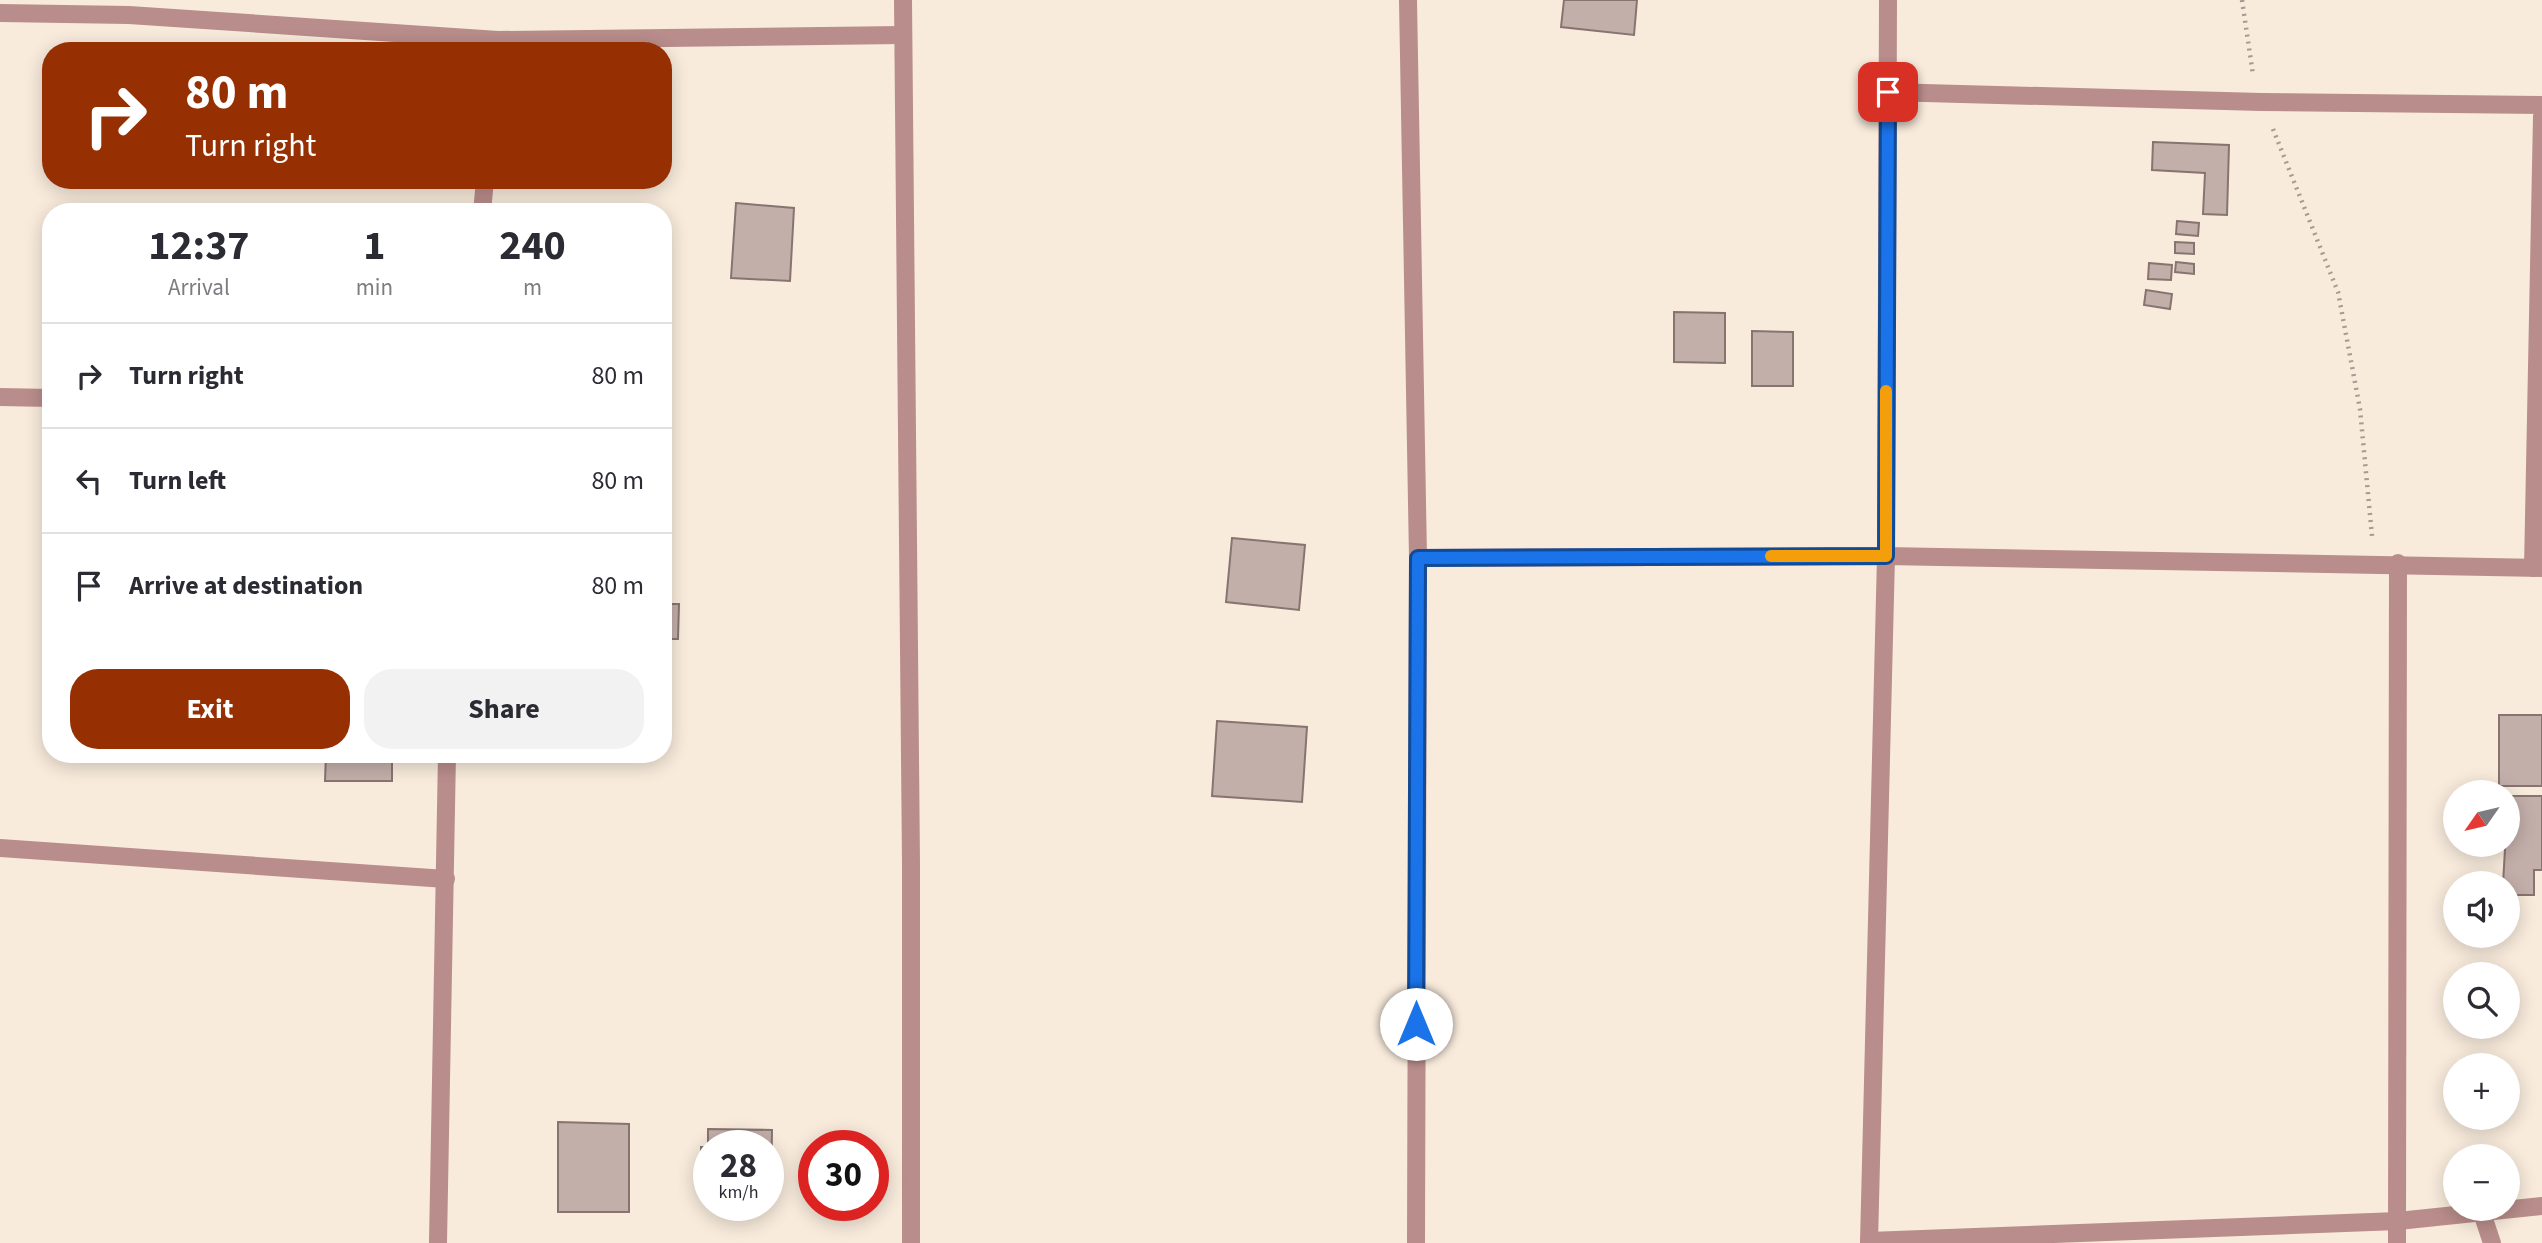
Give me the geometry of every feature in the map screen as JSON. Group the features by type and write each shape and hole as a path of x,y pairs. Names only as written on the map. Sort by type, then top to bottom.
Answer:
{"street":[{"path":"902,0 911,864 911,1243"},
{"path":"1408,0 1418,558 1416,1243"},
{"path":"1888,0 1886,556 1869,1242 2398,1222 2443,1217"},
{"path":"0,13 129,15 461,42"},
{"path":"619,42 902,35"},
{"path":"1888,92 2261,102 2542,105"},
{"path":"1418,558 1886,556 2398,563 2537,568 2542,116"},
{"path":"0,397 42,398"},
{"path":"2397,1243 2398,563"},
{"path":"438,1243 447,763"},
{"path":"0,848 446,879"},
{"path":"2520,1209 2542,1206"},
{"path":"2485,1221 2492,1243"}],"path":[{"path":"2242,0 2249,60 2261,102 2290,169 2341,306 2360,409 2374,563"}],"building":[{"path":"1564,0 1637,0 1634,35 1561,27"},
{"path":"2153,142 2229,145 2227,215 2203,214 2205,173 2152,170"},
{"path":"736,203 794,208 790,281 731,278"},
{"path":"2177,221 2199,223 2198,236 2176,234"},
{"path":"2175,242 2194,243 2194,254 2175,253"},
{"path":"2176,262 2194,264 2194,274 2175,272"},
{"path":"2149,263 2172,265 2171,280 2148,279"},
{"path":"2146,290 2172,294 2170,309 2144,305"},
{"path":"1674,312 1725,313 1725,363 1674,362"},
{"path":"1752,331 1793,332 1793,386 1752,386"},
{"path":"1232,538 1305,545 1299,610 1226,602"},
{"path":"672,604 679,604 678,639 672,639"},
{"path":"2499,715 2542,715 2542,786 2520,786 2520,780 2499,780"},
{"path":"1217,721 1307,727 1302,802 1212,796"},
{"path":"326,763 392,763 392,781 325,781"},
{"path":"2520,796 2542,796 2542,870 2534,870 2534,895 2520,895 2520,871 2504,871 2504,858 2520,858"},
{"path":"558,1122 629,1124 629,1212 558,1212"},
{"path":"708,1129 772,1130 708,1130"}],"slow traffic":[{"path":"1771,556 1886,556 1886,391"}],"route":[{"path":"1416,1024 1418,558 1886,556 1888,92"}]}
